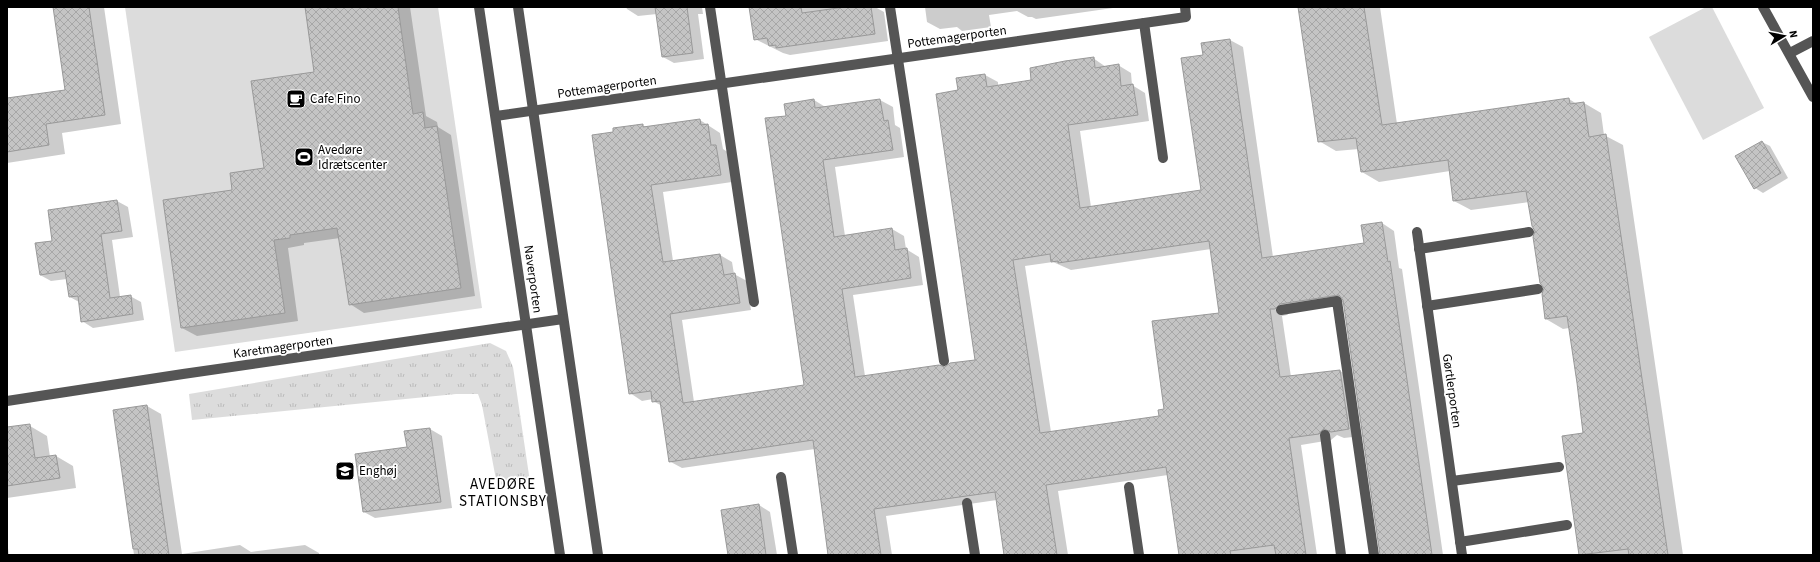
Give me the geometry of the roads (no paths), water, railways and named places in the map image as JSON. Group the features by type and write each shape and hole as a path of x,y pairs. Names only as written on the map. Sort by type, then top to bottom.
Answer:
{"street":[{"name":"Naverporten","path":"479,7 560,555"},
{"name":"Naverporten","path":"518,7 598,555"},
{"path":"710,7 723,84 754,302"},
{"path":"890,7 944,361"},
{"name":"Pottemagerporten","path":"496,116 1186,17 1185,7"},
{"path":"1763,7 1813,96"},
{"path":"1144,23 1164,158"},
{"path":"1790,53 1813,41"},
{"name":"Gørtlerporten","path":"1417,232 1462,555"},
{"path":"1419,249 1529,232"},
{"path":"1427,306 1538,289"},
{"path":"1282,310 1337,301 1374,555"},
{"name":"Karetmagerporten","path":"7,401 563,319"},
{"path":"1325,435 1342,555"},
{"path":"1452,481 1559,467"},
{"path":"781,477 793,555"},
{"path":"1129,487 1139,555"},
{"path":"967,503 975,555"},
{"path":"1460,542 1567,525"}],"place":[{"name":"Cafe Fino","path":"296,99"},
{"name":"Avedøre Idrætscenter","path":"304,157"},
{"name":"Enghøj","path":"345,471"}],"district":[{"name":"AVEDØRE STATIONSBY","path":"503,492"}]}
